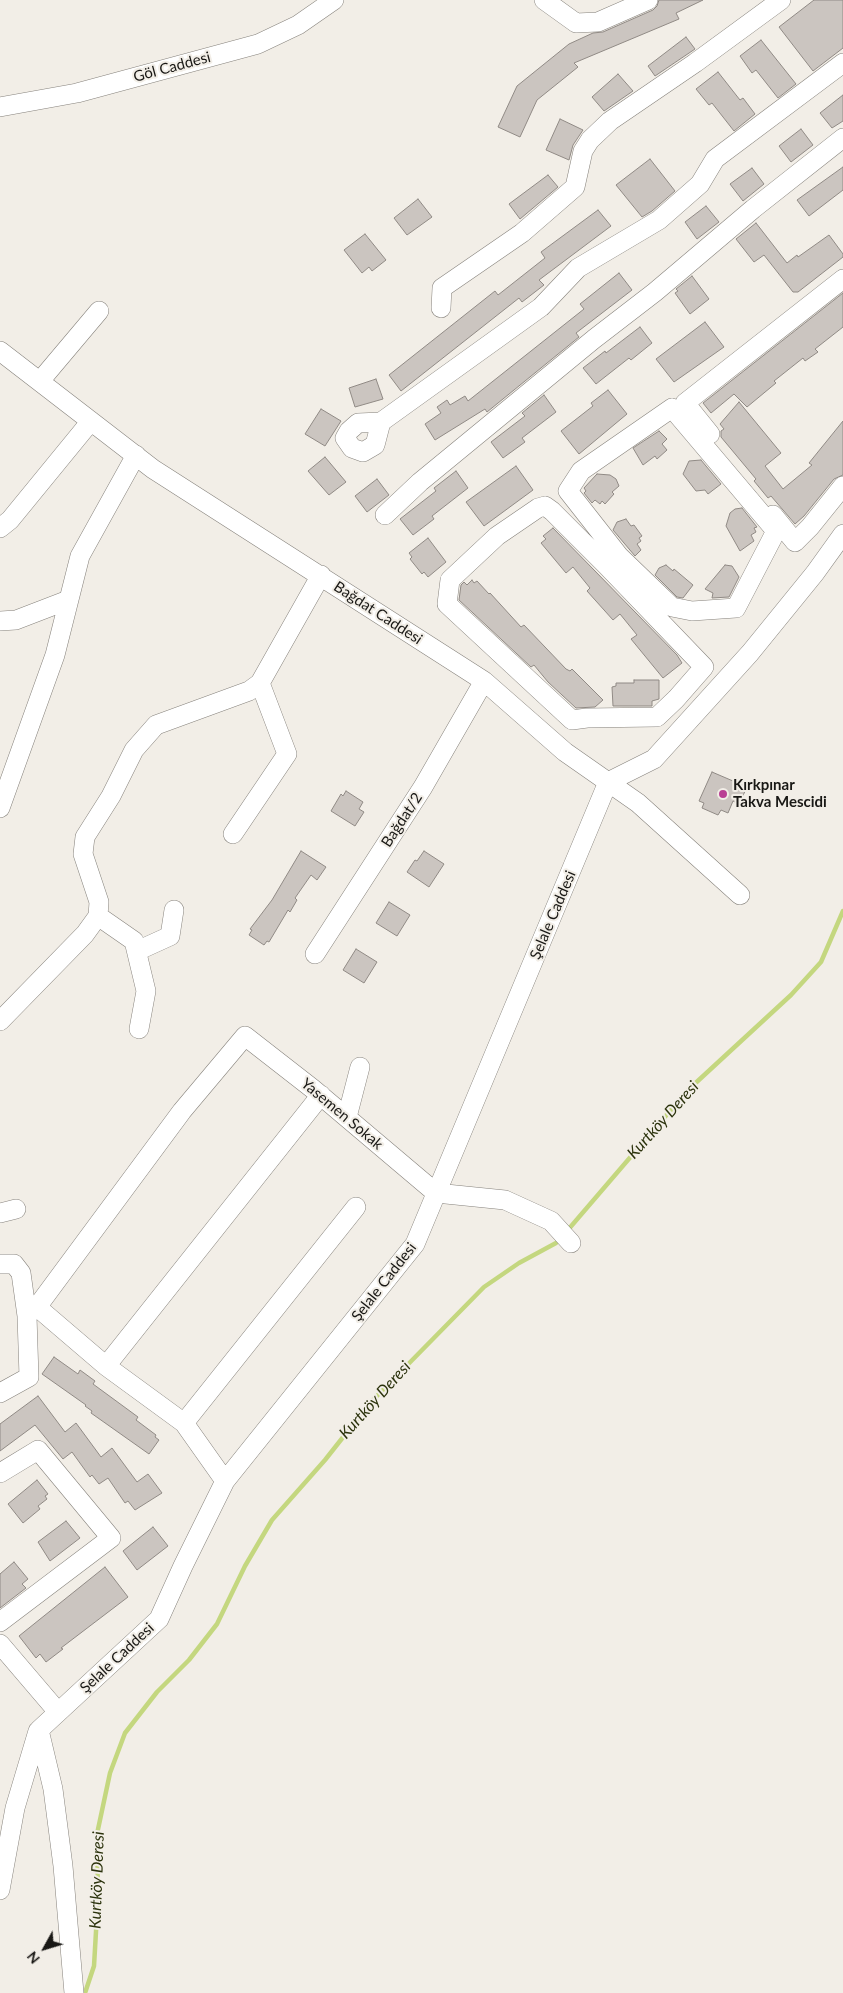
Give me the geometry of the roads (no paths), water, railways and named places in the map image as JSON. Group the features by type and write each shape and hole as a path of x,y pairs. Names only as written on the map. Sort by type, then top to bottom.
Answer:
{"street":[{"name":"Göl Caddesi","path":"0,107 77,93 258,44 298,26 334,0"},
{"path":"544,0 576,23 598,22 648,0"},
{"path":"441,308 442,288 522,233 575,187 583,151 590,140 610,121 695,64 781,0"},
{"path":"381,422 541,307 578,268 659,220 700,184 715,159 843,63"},
{"path":"385,514 420,482 594,339 655,292 753,209 843,138"},
{"path":"843,279 685,403 795,542 810,527 843,486"},
{"path":"40,381 99,311"},
{"name":"Bağdat Caddesi","path":"0,351 153,468 484,681 566,752 638,803 740,895"},
{"path":"672,408 776,531 736,608 692,611 672,607 619,556 568,492 581,471 672,408"},
{"path":"0,528 10,520 92,421"},
{"path":"0,808 55,655 80,556 136,455"},
{"path":"545,506 600,559 704,667 676,700 657,717 572,720 447,604 450,580 498,536 538,508 545,506"},
{"path":"608,782 654,759 750,653 843,534"},
{"path":"0,1021 85,934 98,916 99,902 83,854 85,838 111,796 134,750 156,725 249,691 260,683 321,575"},
{"path":"0,621 16,620 68,600"},
{"name":"Bağdat/2","path":"315,954 424,787 484,681"},
{"path":"233,834 287,754 260,683"},
{"name":"Şelale Caddesi","path":"39,1730 159,1619 225,1481 415,1244 608,782"},
{"path":"137,952 170,936 174,910"},
{"path":"98,916 134,941 146,991 139,1029"},
{"name":"Yasemen Sokak","path":"106,1366 37,1308 182,1111 245,1036 321,1095 436,1193"},
{"path":"347,1118 360,1067"},
{"path":"225,1481 184,1423 106,1366 321,1095"},
{"path":"436,1193 505,1200 551,1221 571,1243"},
{"path":"184,1423 356,1207"},
{"path":"0,1264 14,1264 21,1273 27,1316 29,1377 0,1393"},
{"path":"0,1473 38,1450 111,1538 0,1622"},
{"path":"0,1644 58,1712"},
{"path":"0,1890 15,1808 39,1730"},
{"path":"39,1730 53,1789 63,1866 73,1992"}],"waterway":[{"name":"Kurtköy Deresi","path":"567,1231 688,1090 791,995 821,962 843,911"},
{"name":"Kurtköy Deresi","path":"85,1993 94,1966 98,1897 97,1834 110,1773 125,1733 157,1692 189,1660 217,1624 245,1566 272,1520 325,1460 370,1403 484,1287 519,1263 560,1239"}],"place":[{"name":"Kırkpınar Takva Mescidi","path":"723,794"}]}
